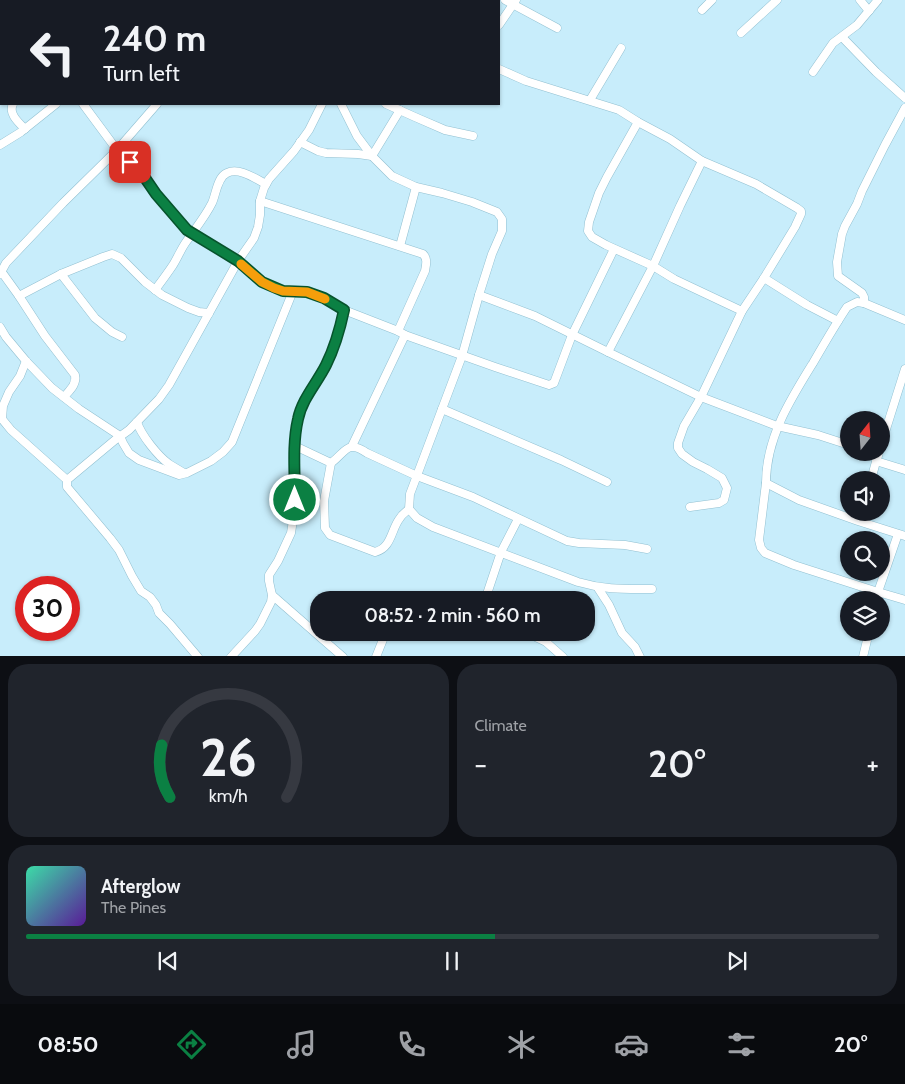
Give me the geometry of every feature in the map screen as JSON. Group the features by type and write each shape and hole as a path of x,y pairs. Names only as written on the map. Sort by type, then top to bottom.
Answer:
{"street":[{"path":"702,10 712,0"},
{"path":"741,33 777,0"},
{"path":"860,0 869,11"},
{"path":"812,72 833,43 857,25 878,0"},
{"path":"500,23 511,2 557,28"},
{"path":"842,37 905,98"},
{"path":"590,100 621,48"},
{"path":"500,69 526,81 619,110 702,160 756,184 801,211 795,227 742,311 701,397 684,426 678,443 678,448 682,454 722,478 727,488 724,500 719,503 690,507"},
{"path":"12,105 11,113 25,129"},
{"path":"0,145 25,129 51,105"},
{"path":"84,105 117,150 143,175 156,194 187,230 238,261 262,282 283,291 307,292 324,298 344,310 402,333 462,356 549,385 554,383 572,335 614,249"},
{"path":"64,397 74,385 75,375 1,273 6,263 117,150 156,105"},
{"path":"67,480 129,430 170,385 238,261 254,238 260,215 260,202 266,184 309,130 322,105"},
{"path":"342,105 357,136 372,156 392,176 416,187 472,202 497,212 502,219 502,231 492,254 462,356 417,476 410,494 409,509 400,518 387,545 375,552 330,535 325,528 324,501 330,463 346,448 352,446 360,448 366,453 417,476 473,497 567,541 579,544 625,545 647,549"},
{"path":"388,105 445,130 473,136"},
{"path":"864,303 862,293 838,276 837,262 842,234 905,108"},
{"path":"372,156 400,110"},
{"path":"638,122 598,193 588,231 592,237 614,249 653,266 674,279 742,311"},
{"path":"300,142 326,153 372,156"},
{"path":"608,352 653,266 702,160"},
{"path":"155,290 210,207 219,182 224,175 232,171 252,177 266,184"},
{"path":"400,246 416,187"},
{"path":"260,202 400,246 423,254 426,257 427,261 423,278 402,333 352,446"},
{"path":"19,296 62,274 112,254 121,258 155,290 188,308 209,313"},
{"path":"62,274 95,318 112,332 122,337"},
{"path":"764,278 806,305 838,321"},
{"path":"0,327 26,361 52,388 120,436 129,453 139,460 179,475 211,461 232,442 293,291"},
{"path":"479,295 535,316 701,397 777,426 840,442"},
{"path":"864,591 765,553 761,548 759,540 768,459 777,426 794,393 847,306 857,302 864,303 905,320"},
{"path":"231,656 255,631 271,602 269,574 278,561 290,533 293,520 295,446 298,418 308,394 327,363 339,332 344,310"},
{"path":"26,361 3,406 2,419 11,430 67,480 67,487 119,550 141,592 150,597 159,613 198,656"},
{"path":"890,424 901,398 905,369"},
{"path":"442,409 561,460 607,482"},
{"path":"137,422 139,429 159,454 168,463 185,474"},
{"path":"295,446 330,463"},
{"path":"888,461 905,470"},
{"path":"766,483 799,500 840,515"},
{"path":"409,509 417,518 433,527 578,582 598,588 652,589"},
{"path":"488,591 501,552 518,518"},
{"path":"858,521 902,535 879,591"},
{"path":"598,588 609,605 622,633 635,647 640,656"},
{"path":"272,595 343,656"},
{"path":"890,598 905,600"},
{"path":"376,656 382,641"},
{"path":"544,641 563,656"},
{"path":"863,656 867,641"}],"slow traffic":[{"path":"241,264 262,282 274,288 283,291 307,292 325,299"}],"route":[{"path":"130,162 143,175 156,194 187,230 238,261 262,282 283,291 307,292 324,298 344,310 339,332 327,363 308,394 298,418 295,446 295,500"}]}
